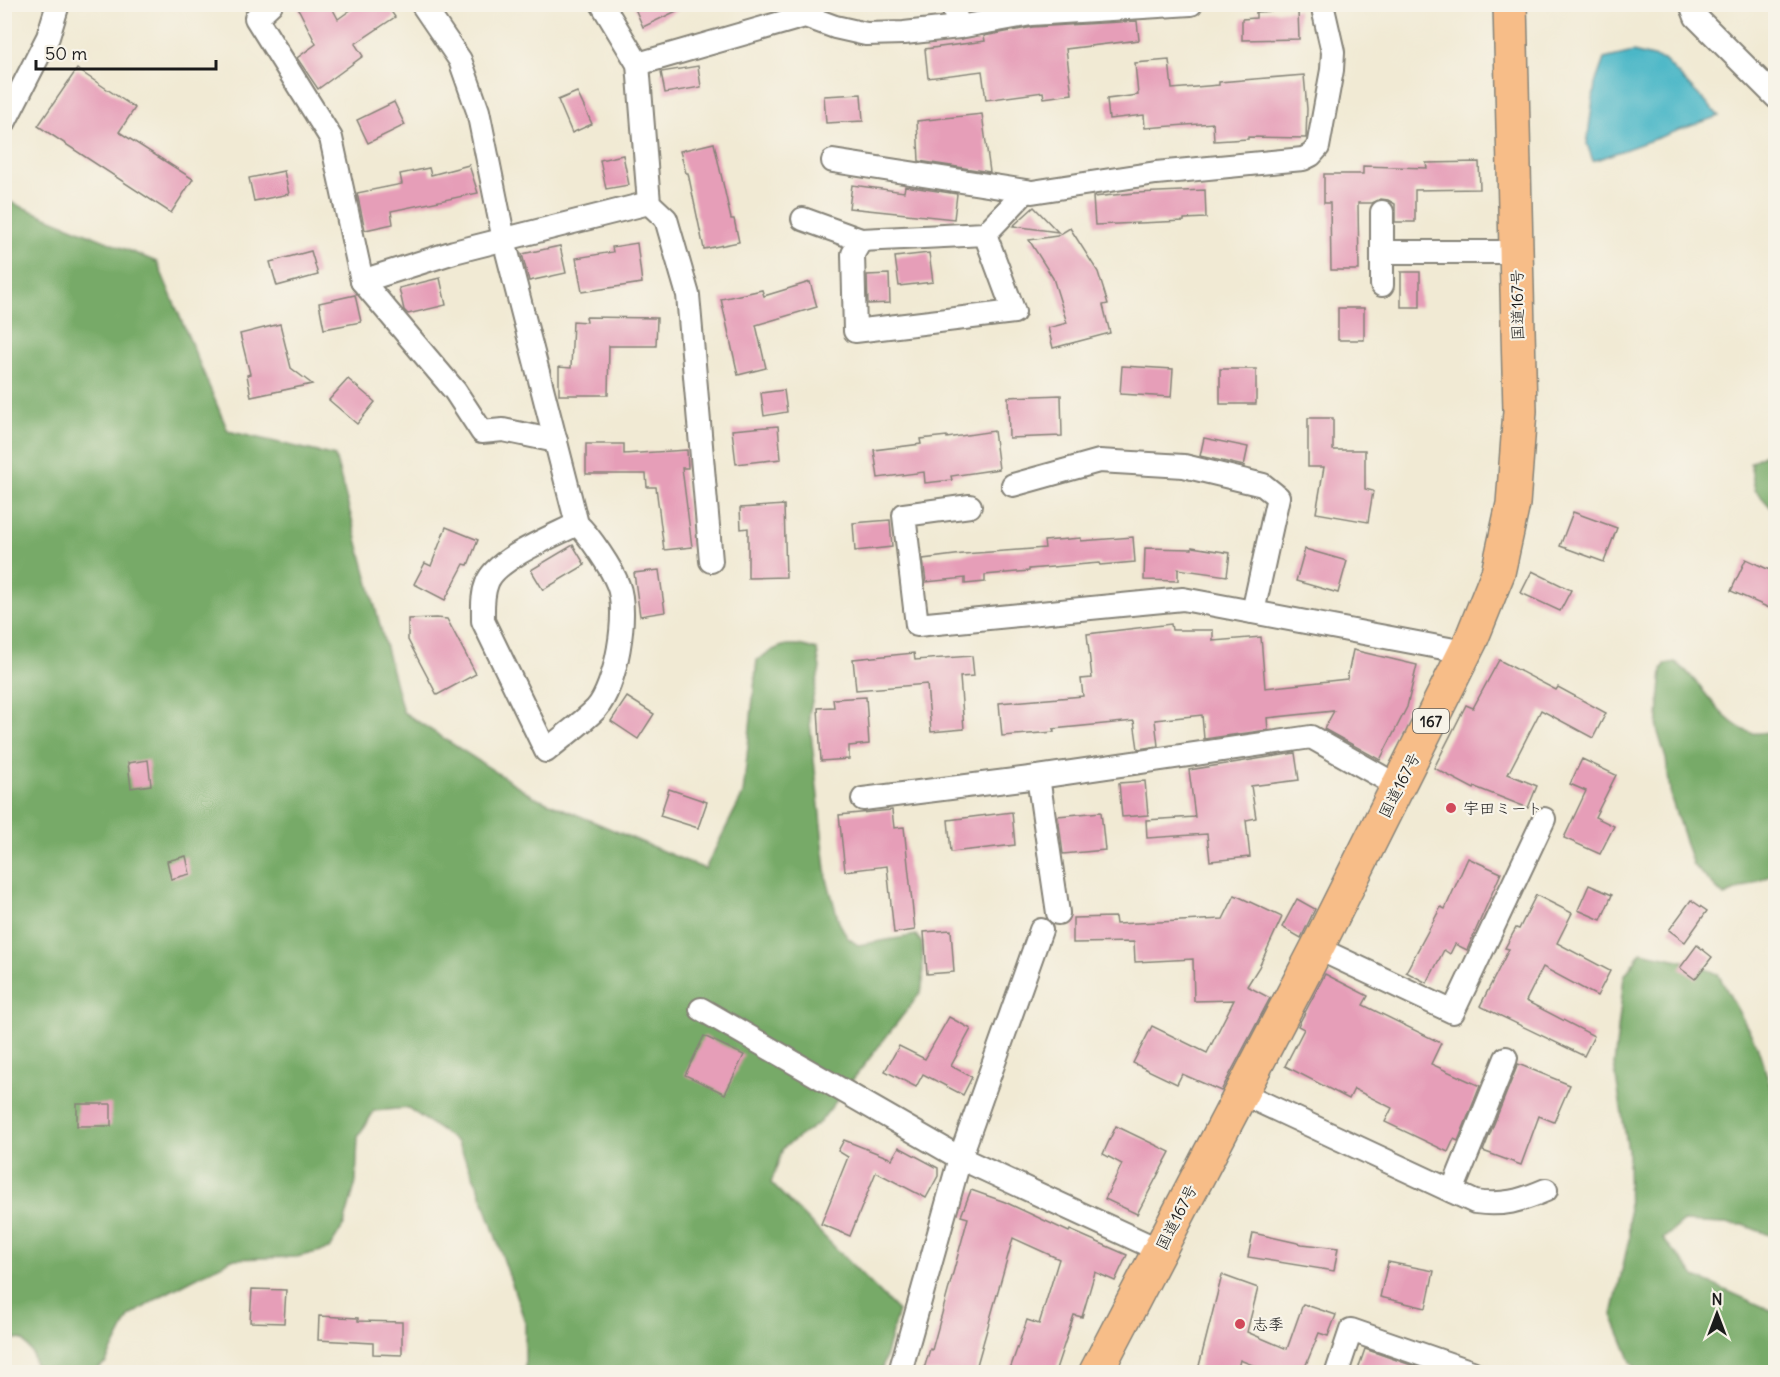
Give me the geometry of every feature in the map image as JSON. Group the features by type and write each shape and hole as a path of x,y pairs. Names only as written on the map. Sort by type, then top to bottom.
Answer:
{"highway":[{"name":"国道167号","path":"1096,1372 1317,948 1465,652 1498,573 1513,504 1520,411 1510,4"}],"street":[{"path":"4,123 48,37 58,4"},
{"path":"271,4 256,18 331,138 362,281 455,392 482,432 503,430 556,441"},
{"path":"422,4 460,60 478,111 504,240 577,524 589,535 619,585 622,616 614,674 597,708 546,751 483,621 483,598 487,581 506,561 577,524"},
{"path":"602,4 638,64 650,203 666,219 688,295 711,561"},
{"path":"952,4 959,27"},
{"path":"638,64 801,10 835,27 866,34 904,33 959,27 1031,14 1191,4"},
{"path":"833,161 1032,192 1156,173 1303,159 1318,147 1332,70 1333,51 1322,4"},
{"path":"1691,4 1696,17 1776,97"},
{"path":"803,219 861,240 985,234 1026,191"},
{"path":"362,281 454,252 650,203"},
{"path":"1382,212 1382,285"},
{"path":"861,240 853,254 855,331 1014,312 985,234"},
{"path":"1382,252 1516,252"},
{"path":"1013,485 1099,461 1184,466 1263,485 1278,497 1253,612"},
{"path":"970,506 904,515 917,625 1183,599 1465,652"},
{"path":"863,799 1038,777 1311,737 1398,786"},
{"path":"1038,777 1058,913"},
{"path":"1317,948 1453,1012 1544,819"},
{"path":"900,1372 960,1158 1041,930"},
{"path":"701,1009 960,1158 1159,1250"},
{"path":"1452,1191 1506,1058"},
{"path":"1241,1093 1475,1202 1510,1203 1546,1190"},
{"path":"1337,1372 1351,1330 1472,1372"}],"green space":[{"path":"5,200 157,262 228,431 335,456 403,712 533,796 705,869 743,794 757,660 785,645 799,645 817,650 820,668 809,714 827,879 839,922 848,938 858,945 916,935 922,943 923,981 921,992 820,1122 783,1148 771,1183 898,1311 881,1372 525,1372 525,1322 479,1188 457,1142 408,1108 374,1111 358,1137 356,1182 344,1225 329,1249 297,1257 232,1259 161,1296 129,1317 106,1362 94,1372 37,1372 32,1353 23,1340 11,1338 5,1341"},
{"path":"1775,448 1775,512 1755,490 1750,463"},
{"path":"1675,662 1720,711 1740,728 1752,733 1775,731 1775,874 1724,896 1693,865 1671,798 1666,759 1657,729 1662,670 1666,664"},
{"path":"1641,952 1689,962 1718,974 1757,1045 1775,1100 1775,1237 1743,1225 1683,1222 1663,1239 1696,1277 1775,1312 1775,1372 1642,1372 1632,1364 1612,1315 1629,1239 1628,1151 1614,1065 1624,976"}],"water":[{"path":"1633,52 1664,60 1719,116 1593,161 1587,144 1595,84 1604,59"}],"building":[{"path":"296,4 330,4 338,19 359,4 386,4 395,17 355,44 363,56 318,89 297,58 316,44"},
{"path":"633,4 691,4 643,27"},
{"path":"1298,10 1299,39 1242,40 1242,19 1256,18 1256,12"},
{"path":"1137,21 1139,40 1066,49 1072,94 1044,98 1043,92 986,100 982,71 928,78 925,49 985,41 984,36 1033,27"},
{"path":"1169,60 1172,89 1219,85 1219,82 1304,75 1307,109 1306,138 1248,137 1248,139 1214,141 1213,123 1145,128 1144,115 1109,119 1107,99 1138,95 1135,63"},
{"path":"698,66 701,87 665,93 661,72"},
{"path":"77,69 135,108 119,132 193,179 171,213 38,126"},
{"path":"577,92 592,124 572,133 558,100"},
{"path":"861,94 863,121 826,123 824,96"},
{"path":"394,102 405,125 368,143 357,120"},
{"path":"982,114 990,172 919,161 917,121"},
{"path":"714,143 731,219 734,219 739,242 704,249 688,173 686,173 680,151"},
{"path":"623,155 629,185 606,189 600,160"},
{"path":"1479,162 1480,189 1415,190 1415,222 1395,222 1395,204 1388,200 1358,203 1359,270 1331,270 1330,203 1324,203 1324,174 1363,174 1363,166 1427,168 1426,163"},
{"path":"469,165 478,193 391,211 393,224 365,230 357,193 402,184 400,174 429,168 431,175"},
{"path":"284,171 289,194 254,201 249,178"},
{"path":"852,185 904,192 905,186 957,194 954,219 849,208"},
{"path":"1205,190 1206,218 1095,225 1093,197"},
{"path":"1034,207 1058,232 1013,226"},
{"path":"1070,228 1098,272 1108,304 1103,305 1110,333 1053,348 1048,328 1067,323 1053,278 1029,240 1057,236"},
{"path":"637,243 642,283 582,292 576,258 613,252 612,247"},
{"path":"560,246 566,273 529,281 522,254"},
{"path":"311,251 318,275 277,286 270,262"},
{"path":"929,253 933,282 899,286 895,257"},
{"path":"1401,272 1420,272 1420,307 1401,307"},
{"path":"889,274 890,303 868,304 867,275"},
{"path":"440,278 446,305 408,314 404,310 399,288"},
{"path":"810,282 817,307 756,325 766,368 738,375 721,299 762,290 764,296"},
{"path":"355,295 361,322 324,329 319,303"},
{"path":"1338,308 1364,308 1364,340 1338,340"},
{"path":"586,317 657,318 656,346 609,346 608,395 559,395 559,367 571,368 573,321 587,322"},
{"path":"280,324 291,368 312,384 251,397 247,375 250,374 240,334"},
{"path":"1122,366 1173,369 1171,397 1120,394"},
{"path":"1220,369 1256,369 1256,404 1220,404"},
{"path":"348,379 375,402 357,424 329,400"},
{"path":"784,390 787,412 764,416 761,393"},
{"path":"1061,395 1062,436 1009,438 1008,397"},
{"path":"1308,418 1333,418 1333,450 1365,450 1365,489 1373,491 1368,522 1316,513 1324,467 1308,467"},
{"path":"778,426 781,459 736,464 732,430"},
{"path":"994,431 999,469 951,476 952,480 925,483 924,472 878,478 874,450 921,444 920,439 947,436 947,438"},
{"path":"1204,438 1248,447 1244,466 1200,456"},
{"path":"586,444 624,444 624,454 687,450 688,468 682,468 692,547 664,550 656,487 647,487 646,474 586,474"},
{"path":"784,505 786,577 748,578 748,528 741,529 740,508"},
{"path":"1573,512 1617,528 1604,562 1560,546"},
{"path":"890,520 892,547 855,551 853,523"},
{"path":"446,527 478,540 468,565 464,564 445,600 414,584 425,563 431,566"},
{"path":"1133,537 1135,562 1029,569 1029,571 985,575 985,582 965,584 965,578 926,582 923,559 1045,548 1044,541"},
{"path":"573,545 585,565 543,590 531,570"},
{"path":"1192,547 1230,553 1227,576 1178,569 1178,581 1144,580 1145,548 1192,549"},
{"path":"1305,549 1347,561 1338,593 1296,581"},
{"path":"1746,559 1776,573 1776,611 1731,591"},
{"path":"659,570 665,612 640,616 634,573"},
{"path":"1532,571 1571,590 1560,611 1521,593"},
{"path":"408,619 447,619 476,674 437,695 408,640"},
{"path":"1171,624 1172,630 1213,630 1213,641 1261,637 1265,688 1347,679 1353,650 1417,665 1407,707 1380,760 1324,729 1334,711 1267,718 1268,730 1204,739 1202,715 1155,720 1158,746 1138,749 1134,721 1053,729 1054,732 1002,736 999,703 1083,696 1081,679 1092,678 1087,634"},
{"path":"914,653 915,660 972,656 974,676 960,677 964,729 931,732 927,684 856,690 853,659"},
{"path":"1499,660 1556,690 1558,687 1606,713 1593,738 1541,710 1508,774 1537,786 1528,808 1475,787 1474,789 1434,768 1466,705 1473,708"},
{"path":"627,697 654,714 638,739 611,721"},
{"path":"866,697 869,744 849,746 849,759 821,761 818,708 834,707 833,699"},
{"path":"1295,753 1299,780 1251,786 1256,818 1246,820 1250,857 1210,861 1207,834 1147,838 1146,820 1195,817 1189,770"},
{"path":"1582,759 1616,775 1595,817 1614,826 1600,854 1564,838 1586,791 1570,784"},
{"path":"148,760 151,785 131,788 128,763"},
{"path":"1145,781 1148,815 1122,817 1119,783"},
{"path":"669,789 707,802 698,828 660,816"},
{"path":"892,810 894,828 904,827 915,930 894,933 887,866 845,871 839,815"},
{"path":"1012,812 1015,845 951,852 948,820"},
{"path":"1101,812 1105,850 1063,854 1058,816"},
{"path":"186,856 190,874 171,879 167,861"},
{"path":"1468,858 1501,873 1467,950 1455,944 1450,954 1444,950 1427,983 1406,972 1441,907 1445,909"},
{"path":"1589,885 1612,895 1601,920 1578,910"},
{"path":"1235,895 1282,917 1259,967 1247,986 1270,998 1221,1091 1182,1074 1177,1084 1133,1063 1152,1026 1207,1053 1234,1000 1194,1001 1193,959 1135,962 1134,942 1073,943 1073,918 1115,917 1116,924 1223,919"},
{"path":"1536,895 1572,913 1557,943 1610,971 1597,996 1543,967 1526,1001 1594,1036 1584,1056 1480,1006 1509,949 1505,948 1516,928 1519,929"},
{"path":"1297,899 1315,909 1301,938 1282,927"},
{"path":"1691,900 1707,911 1685,942 1669,930"},
{"path":"951,930 954,972 927,974 924,932"},
{"path":"1697,945 1712,957 1695,979 1680,968"},
{"path":"1325,974 1368,996 1363,1005 1441,1043 1431,1064 1480,1086 1458,1141 1454,1139 1448,1152 1385,1122 1392,1108 1354,1089 1349,1099 1285,1066 1304,1029 1298,1026"},
{"path":"949,1017 971,1029 951,1066 972,1077 963,1095 923,1074 916,1087 885,1071 899,1046 925,1059"},
{"path":"704,1036 744,1055 725,1094 685,1075"},
{"path":"1518,1064 1570,1085 1554,1122 1539,1116 1521,1165 1483,1151"},
{"path":"77,1104 111,1104 111,1126 77,1126"},
{"path":"1116,1126 1170,1152 1137,1214 1105,1199 1122,1164 1103,1154"},
{"path":"844,1140 892,1159 899,1147 938,1168 938,1176 926,1198 876,1172 850,1236 821,1224 848,1157 838,1151"},
{"path":"971,1190 1005,1202 1069,1232 1070,1230 1127,1255 1115,1281 1095,1272 1082,1317 1074,1315 1055,1372 1009,1372 1027,1320 1039,1324 1059,1259 1013,1238 975,1372 923,1372 930,1349 932,1350 968,1218 961,1216"},
{"path":"1253,1233 1302,1244 1338,1248 1334,1271 1248,1257"},
{"path":"1388,1262 1434,1271 1426,1308 1380,1297"},
{"path":"1222,1275 1258,1288 1247,1332 1287,1349 1303,1304 1336,1315 1328,1336 1319,1333 1303,1372 1270,1372 1240,1360 1237,1372 1198,1370"},
{"path":"252,1289 286,1290 284,1323 250,1322"},
{"path":"319,1316 358,1318 358,1321 402,1322 402,1355 373,1354 373,1343 318,1340"},
{"path":"1365,1349 1431,1372 1357,1372"}],"place":[{"name":"宇田ミート","path":"1451,808"},
{"name":"志季","path":"1240,1324"}]}
